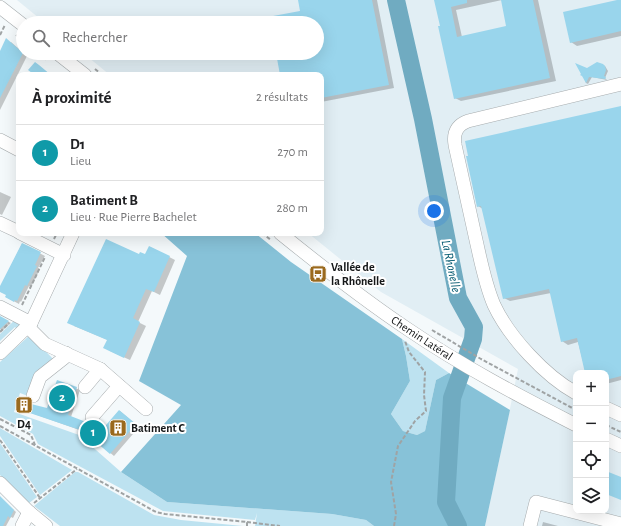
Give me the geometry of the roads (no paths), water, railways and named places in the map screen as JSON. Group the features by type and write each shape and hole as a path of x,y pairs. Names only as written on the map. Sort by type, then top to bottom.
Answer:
{"street":[{"path":"0,7 16,20"},
{"path":"66,60 81,72"},
{"path":"573,391 552,378 536,362 508,328 494,306 484,277 454,137 458,127 468,121 621,84"},
{"path":"0,140 16,148"},
{"path":"0,223 16,231"},
{"path":"26,236 64,255"},
{"path":"0,353 30,325 72,236"},
{"name":"Chemin Latéral","path":"284,236 324,269 410,331 460,355 484,376 573,424"},
{"path":"0,307 30,325 46,344 100,369 146,409"},
{"path":"33,396 40,377 64,358 66,353"},
{"path":"85,387 100,369"},
{"path":"92,417 119,386"},
{"path":"609,409 621,415"},
{"path":"609,440 621,446"},
{"path":"0,482 29,512 46,526"},
{"path":"530,526 536,502 621,524"},
{"path":"22,526 29,512"}],"waterway":[{"name":"La Rhonelle","path":"396,0 423,119 458,298 474,327 473,339 452,398 446,502 458,526"}],"place":[{"name":"Vallée de la Rhônelle","path":"318,274"},
{"name":"Batiment B","path":"62,398"},
{"name":"D4","path":"24,405"},
{"name":"Batiment C","path":"118,428"},
{"name":"D1","path":"93,433"}]}
